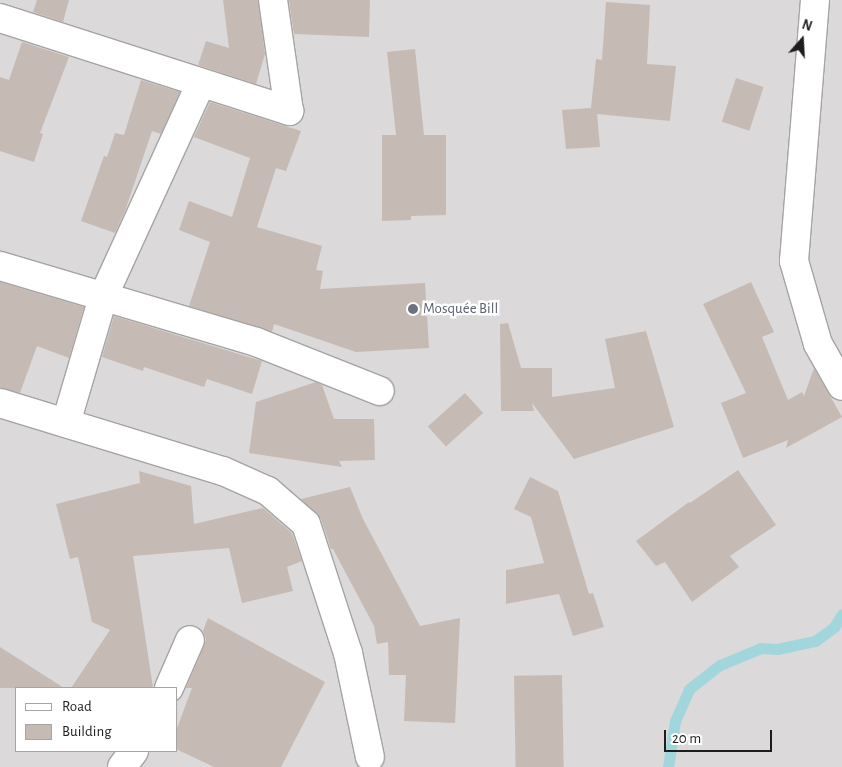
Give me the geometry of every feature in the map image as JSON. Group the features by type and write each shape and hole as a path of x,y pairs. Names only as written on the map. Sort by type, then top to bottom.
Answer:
{"street":[{"path":"0,18 289,111 273,0"},
{"path":"815,0 794,261 818,344 842,386"},
{"path":"66,422 103,297 201,83"},
{"path":"0,266 256,342 380,390"},
{"path":"0,404 66,422 223,471 268,491 306,524 348,653 370,757"},
{"path":"169,687 190,640"},
{"path":"122,767 133,752"}],"shaded area":[{"path":"0,0 842,0 842,767 0,767"}],"building":[{"path":"37,0 69,0 63,22 33,12"},
{"path":"223,0 258,0 265,54 256,84 198,65 206,41 229,48"},
{"path":"289,0 370,0 369,37 294,34"},
{"path":"606,2 650,5 647,64 676,66 670,121 597,114 600,147 566,149 562,110 591,108 596,59 602,60"},
{"path":"22,42 69,57 40,133 43,134 34,162 0,151 0,77 9,80"},
{"path":"415,49 424,135 446,135 446,215 411,216 411,220 382,221 382,135 396,135 387,52"},
{"path":"736,78 764,87 749,131 722,122"},
{"path":"141,80 180,92 161,134 152,131 125,211 115,233 81,221 104,156 107,157 115,133 124,135"},
{"path":"210,102 301,131 286,171 276,168 257,227 322,246 316,270 323,271 320,289 425,283 429,348 356,352 274,324 272,332 189,306 210,242 179,230 189,201 232,217 250,158 194,137"},
{"path":"0,282 84,307 69,358 37,346 20,393 0,388"},
{"path":"751,282 774,332 762,337 788,400 802,392 804,396 814,368 842,417 786,448 788,440 743,458 721,403 746,393 703,304"},
{"path":"114,316 262,361 252,394 207,379 204,387 144,367 143,371 102,357"},
{"path":"508,323 521,368 552,368 552,397 615,388 605,339 646,331 674,427 574,459 532,403 534,411 501,411 500,324"},
{"path":"316,382 322,385 334,419 374,419 375,460 339,461 342,467 249,453 256,402"},
{"path":"465,393 483,413 446,447 428,426"},
{"path":"738,470 776,525 730,556 739,567 692,602 665,562 656,566 636,541 689,502"},
{"path":"139,471 191,486 194,524 263,508 292,533 302,561 287,567 293,591 242,603 229,548 133,556 153,687 72,687 110,630 92,622 78,557 70,559 56,504 140,483"},
{"path":"530,477 558,491 589,594 593,593 604,627 573,636 559,594 506,604 506,570 544,563 531,517 514,509"},
{"path":"350,487 363,519 420,626 460,618 455,723 404,721 406,675 389,675 388,642 377,644 374,626 333,549 331,549 321,519 301,499"},
{"path":"208,618 325,682 281,767 214,767 178,750 178,726 192,688 186,688 206,639 203,631"},
{"path":"0,647 62,687 15,687 0,688"},
{"path":"562,675 564,767 516,767 514,676"}],"waterway":[{"path":"668,767 675,721 689,689 720,665 761,648 777,649 815,641 834,627 842,614"}],"place":[{"name":"Mosquée Bill","path":"413,309"}]}
